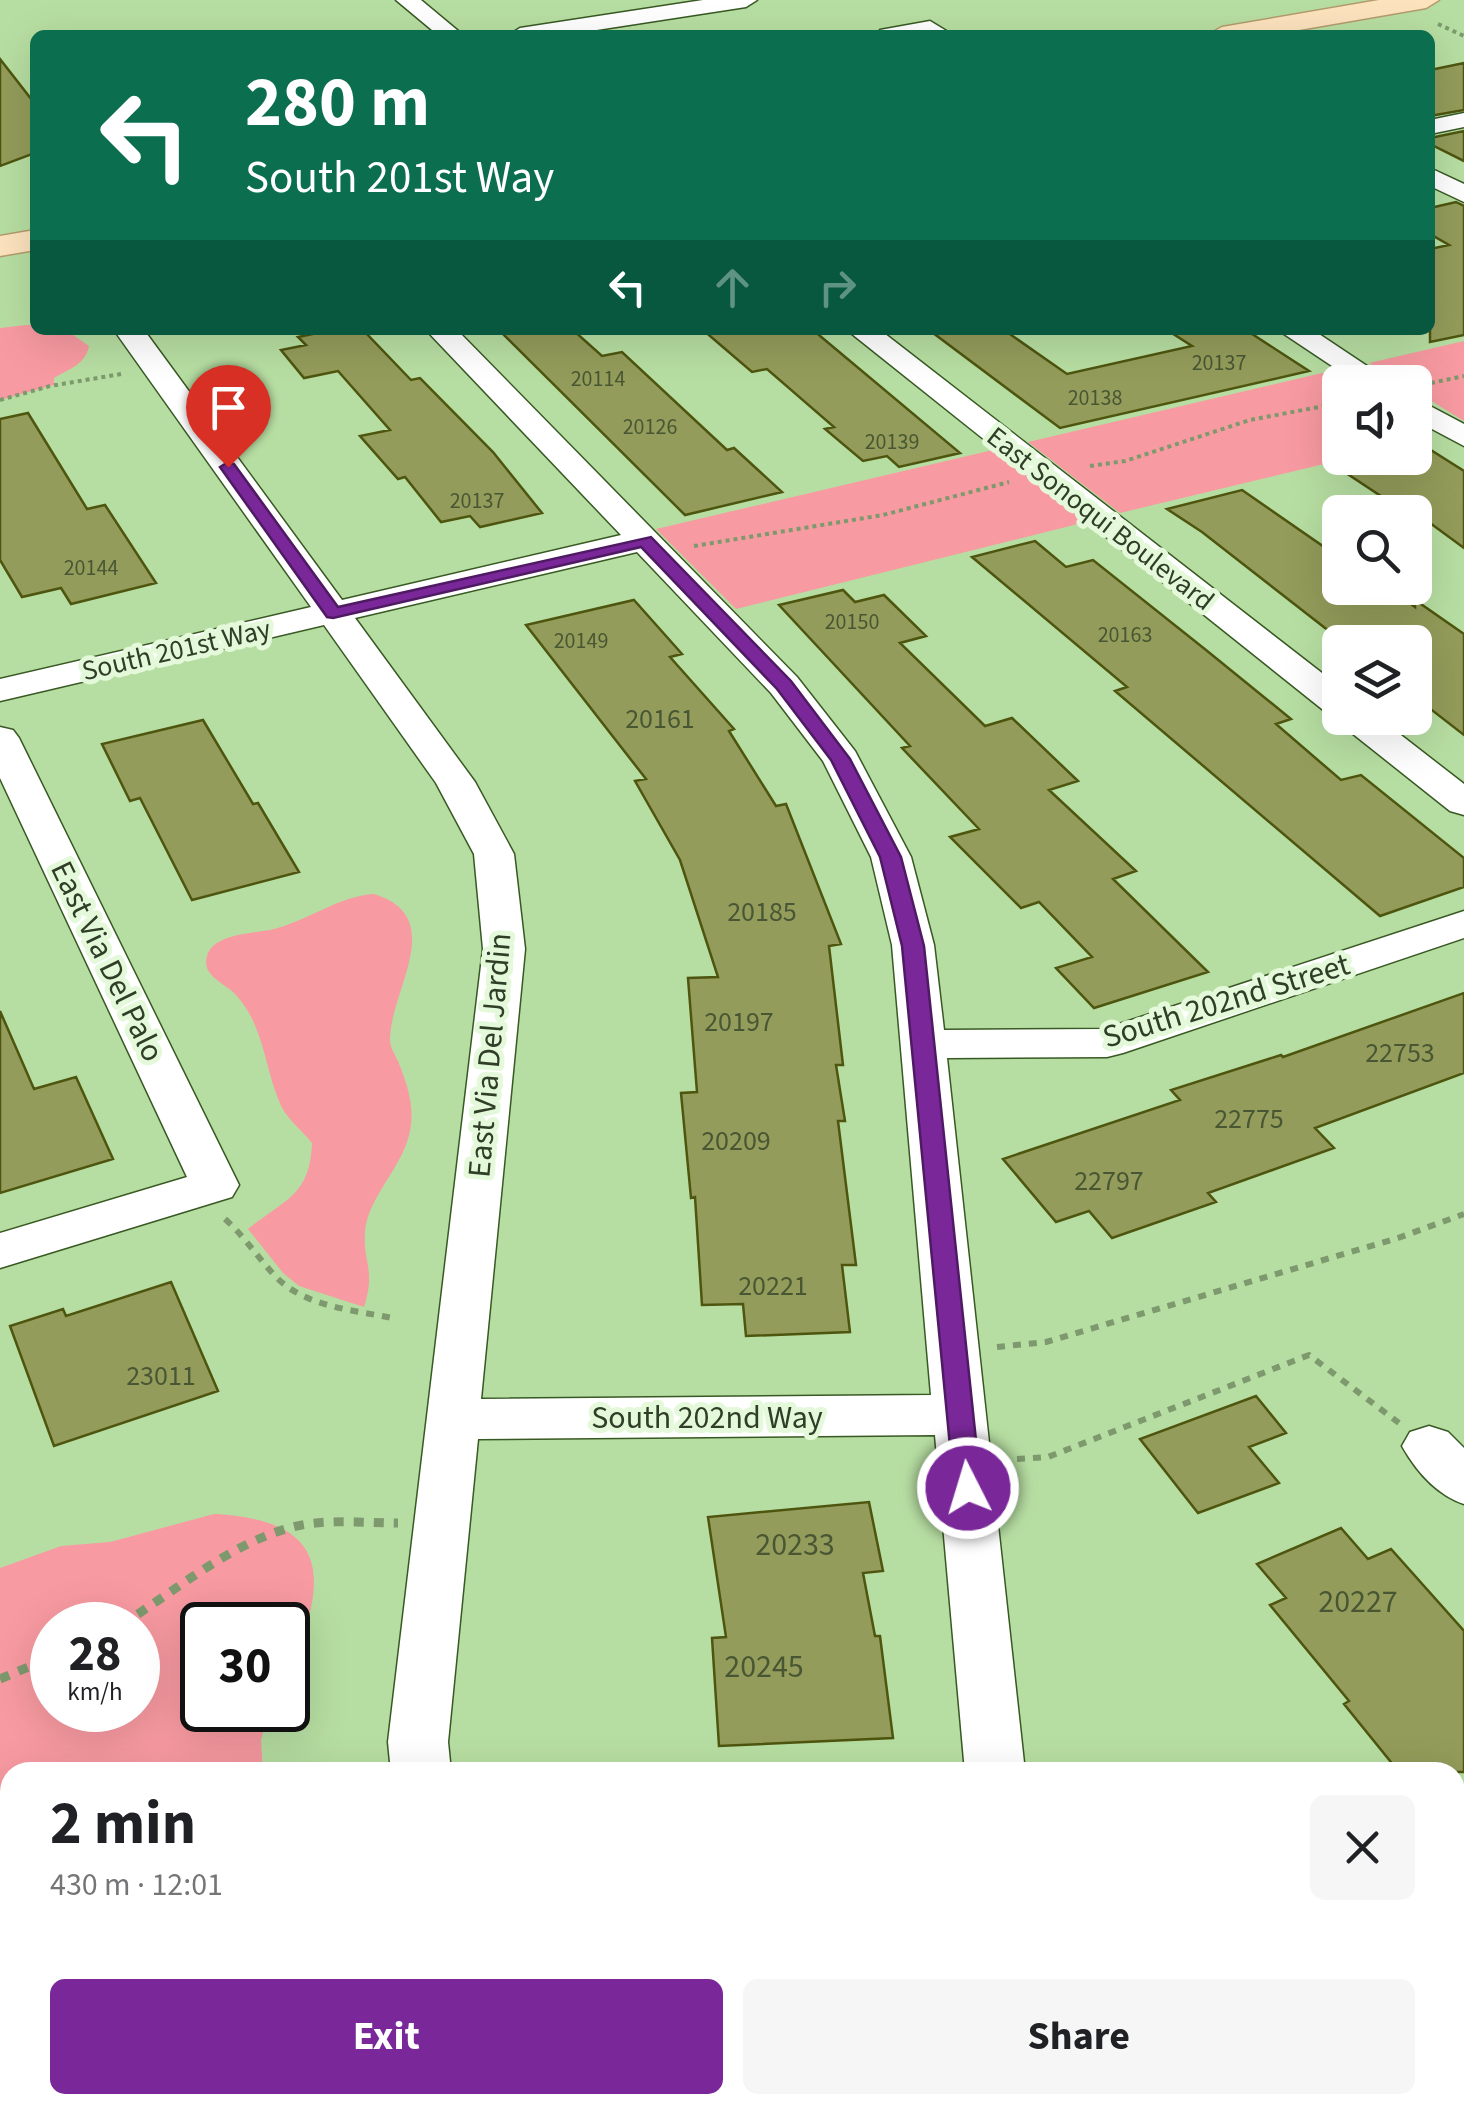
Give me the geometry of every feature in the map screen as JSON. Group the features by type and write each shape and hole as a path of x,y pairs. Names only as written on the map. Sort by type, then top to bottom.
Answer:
{"main road":[{"path":"1250,30 1418,0"},
{"path":"0,246 30,241"}],"street":[{"path":"407,0 446,30"},
{"path":"553,30 746,0"},
{"path":"620,20 634,30"},
{"path":"1435,126 1464,120"},
{"path":"1435,179 1464,194"},
{"name":"East Via Del Jardin","path":"133,335 455,782 494,854 504,949 418,1742 419,1762"},
{"path":"447,335 784,685 840,759 891,857 913,946 995,1762"},
{"name":"East Sonoqui Boulevard","path":"868,335 1322,691"},
{"path":"1300,335 1349,365"},
{"path":"1432,418 1464,438"},
{"name":"South 201st Way","path":"0,690 333,613 652,548"},
{"path":"1378,735 1464,803"},
{"name":"East Via Del Palo","path":"0,738 215,1184"},
{"name":"South 202nd Street","path":"923,1044 1107,1043 1464,924"},
{"path":"0,1252 215,1184"},
{"name":"South 202nd Way","path":"453,1419 960,1416"}],"path":[{"path":"0,400 83,379 158,370"},
{"path":"1432,383 1464,376"},
{"path":"652,548 820,526 944,502 1045,474 1124,462 1250,420 1322,406"},
{"path":"215,1184 225,1220 250,1241 278,1279 316,1302 392,1318"},
{"path":"997,1347 1046,1342 1398,1238 1464,1214"},
{"path":"1017,1459 1048,1457 1309,1355 1447,1464"},
{"path":"158,1602 254,1542 286,1528 325,1522 442,1523"},
{"path":"0,1679 30,1667"}],"shaded area":[{"path":"30,325 30,335 73,335 89,346 76,365 54,378 54,385 0,400 0,328"},
{"path":"1464,341 1464,421 1432,401 1432,365 1369,363"},
{"path":"1322,373 1322,464 1120,513 1028,442"},
{"path":"997,449 1086,522 736,609 656,529"},
{"path":"374,894 396,905 408,919 412,937 390,1040 408,1091 411,1121 407,1142 367,1220 369,1284 364,1307 299,1286 283,1273 248,1229 301,1186 312,1143 282,1107 258,1033 245,1007 211,974 206,963 211,948 226,939 274,929 349,899"},
{"path":"214,1514 254,1519 283,1529 301,1544 311,1562 314,1585 310,1612 310,1602 180,1602 180,1732 263,1732 262,1762 0,1762 0,1568 61,1546 110,1542"}],"building":[{"path":"0,59 30,98 30,155 0,166"},
{"path":"1464,63 1464,110 1435,115 1435,69"},
{"path":"1464,131 1464,161 1435,146 1435,137"},
{"path":"1456,202 1464,206 1464,335 1430,342 1430,335 1435,335 1435,248 1449,245 1435,237 1435,207"},
{"path":"368,335 411,380 420,378 493,452 542,513 480,527 470,516 441,522 405,477 398,479 360,436 390,430 338,371 304,378 281,350 306,345 298,337"},
{"path":"504,335 579,335 602,356 622,352 727,450 734,448 782,492 685,515"},
{"path":"709,335 819,335 960,453 899,467 887,456 863,461 825,429 834,427 767,369 752,372"},
{"path":"936,335 1011,335 1067,374 1192,346 1175,335 1254,335 1309,371 1060,428"},
{"path":"28,413 87,509 105,505 156,583 71,604 61,588 22,597 0,560 0,419"},
{"path":"1432,451 1464,471 1464,548 1432,524 1432,495 1379,495 1349,475 1432,475"},
{"path":"1242,490 1322,546 1322,605 1422,605 1464,634 1464,735 1432,710 1432,625 1322,626 1167,509"},
{"path":"1035,541 1066,567 1093,560 1291,719 1276,724 1341,780 1361,775 1464,858 1464,887 1380,916 1115,691 1127,687 972,557"},
{"path":"843,590 855,602 884,595 926,636 900,643 985,726 1012,718 1078,781 1049,790 1136,871 1113,879 1208,972 1094,1008 1056,968 1092,957 1039,902 1021,908 950,837 979,829 902,748 910,746 779,605"},
{"path":"634,600 682,654 670,657 734,729 729,731 776,806 786,804 841,944 829,946 843,1065 836,1065 845,1121 838,1121 856,1265 842,1265 850,1332 746,1336 743,1304 702,1305 695,1197 691,1198 681,1093 697,1092 688,978 718,977 680,860 635,781 646,779 526,625"},
{"path":"203,720 299,872 192,900 140,798 130,801 102,744"},
{"path":"1464,993 1464,1073 1315,1128 1334,1148 1208,1193 1216,1202 1112,1238 1089,1211 1056,1222 1003,1159 1180,1100 1171,1090 1283,1057"},
{"path":"0,1011 34,1089 76,1077 113,1159 0,1193"},
{"path":"171,1282 218,1391 54,1446 10,1326 63,1309 66,1316"},
{"path":"1256,1396 1286,1433 1249,1447 1279,1483 1198,1513 1140,1439"},
{"path":"869,1502 883,1571 863,1573 875,1636 880,1636 893,1738 719,1746 712,1638 726,1637 708,1517"},
{"path":"1341,1528 1368,1559 1391,1549 1464,1631 1464,1762 1391,1762 1344,1704 1349,1701 1270,1605 1286,1598 1257,1564"}],"route":[{"path":"228,467 333,613 645,540 784,685 840,759 891,857 913,946 968,1488"}]}
